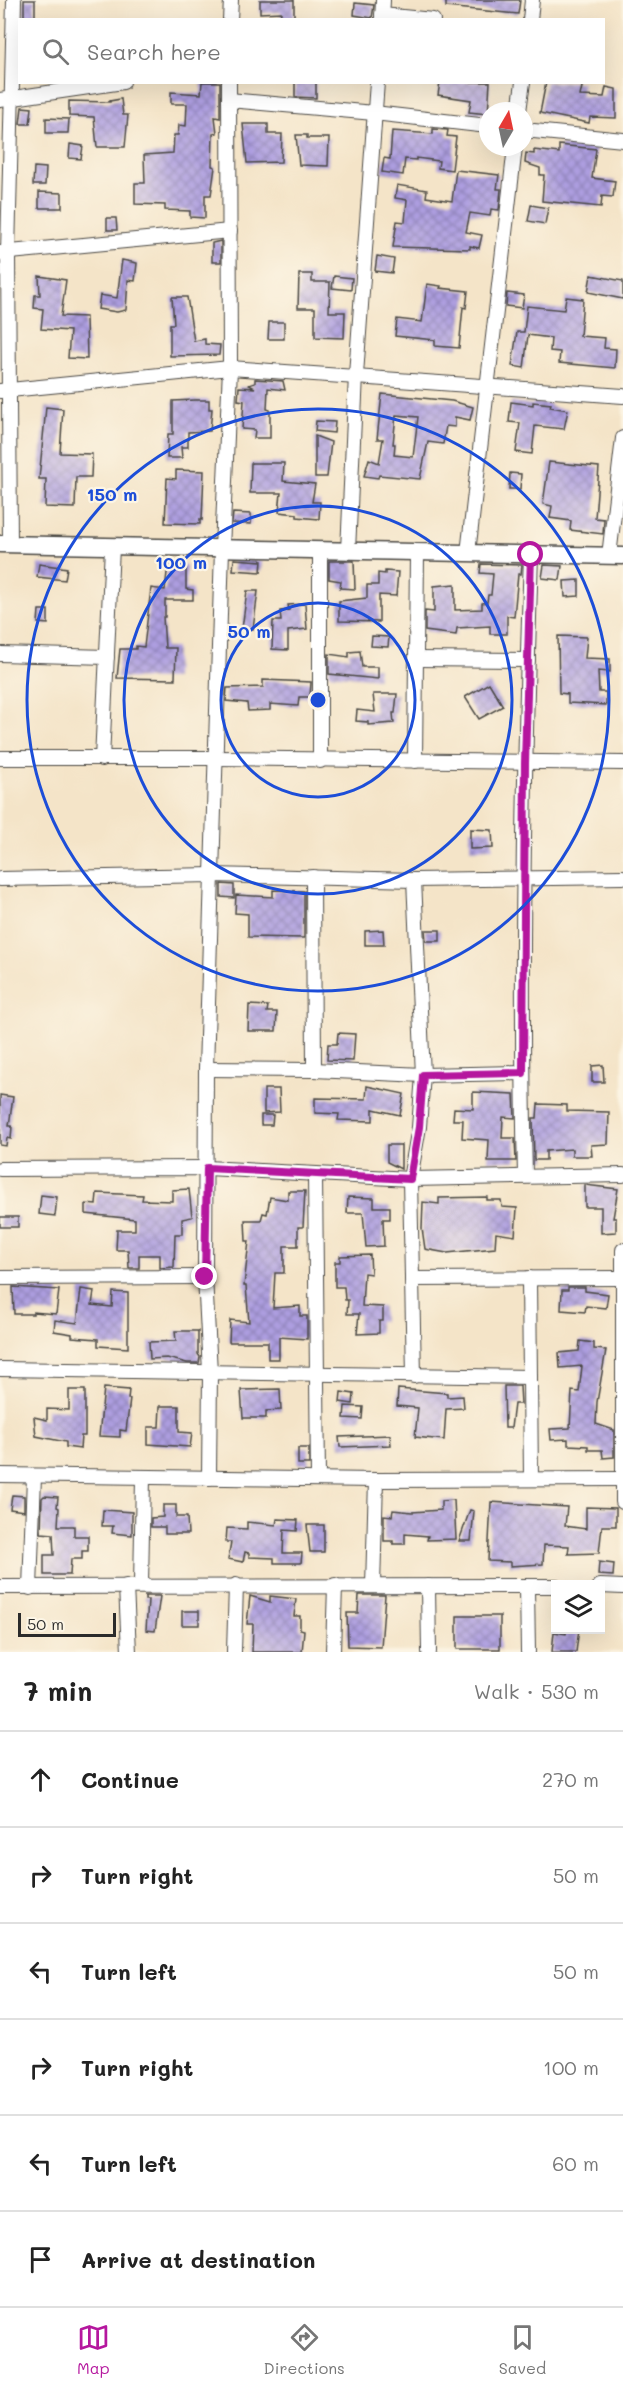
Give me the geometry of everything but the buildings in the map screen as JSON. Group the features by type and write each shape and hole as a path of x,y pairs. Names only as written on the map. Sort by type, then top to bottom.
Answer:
{"street":[{"path":"14,0 6,99 5,544 616,556 623,438"},
{"path":"230,18 231,0"},
{"path":"383,0 382,17 399,18"},
{"path":"530,18 532,0"},
{"path":"6,99 109,84"},
{"path":"209,1478 210,1372 205,1277 206,1069 222,549 230,368 229,84"},
{"path":"348,551 356,375 377,84"},
{"path":"520,102 523,84"},
{"path":"229,100 374,112 479,125"},
{"path":"533,131 623,140"},
{"path":"468,554 514,156"},
{"path":"4,253 230,231"},
{"path":"5,391 230,368 356,375 623,396"},
{"path":"102,759 112,547"},
{"path":"320,551 320,761"},
{"path":"416,762 417,553"},
{"path":"525,1176 523,1073 525,763 531,555"},
{"path":"0,654 107,657"},
{"path":"418,659 528,660"},
{"path":"0,758 623,763"},
{"path":"0,879 213,875 414,880 623,877"},
{"path":"313,877 314,1070"},
{"path":"414,880 423,1075 419,1127 410,1179 414,1376"},
{"path":"206,1069 314,1070 423,1075 523,1073"},
{"path":"0,1169 207,1168 410,1179 623,1175"},
{"path":"315,1174 318,1479"},
{"path":"623,1250 623,1502"},
{"path":"0,1278 205,1277"},
{"path":"530,1278 531,1479"},
{"path":"412,1279 622,1278"},
{"path":"0,1369 530,1377"},
{"path":"0,1476 376,1480 623,1479"},
{"path":"30,1588 34,1476"},
{"path":"141,1586 143,1477"},
{"path":"373,1586 376,1480"},
{"path":"234,1652 236,1585"},
{"path":"333,1652 335,1585"},
{"path":"126,1586 129,1652"},
{"path":"428,1586 429,1652"},
{"path":"527,1586 528,1652"},
{"path":"0,1587 551,1586"},
{"path":"605,1586 623,1587"}],"route":[{"path":"205,1277 207,1168 410,1179 419,1127 423,1075 523,1073 525,763 531,555"}]}
